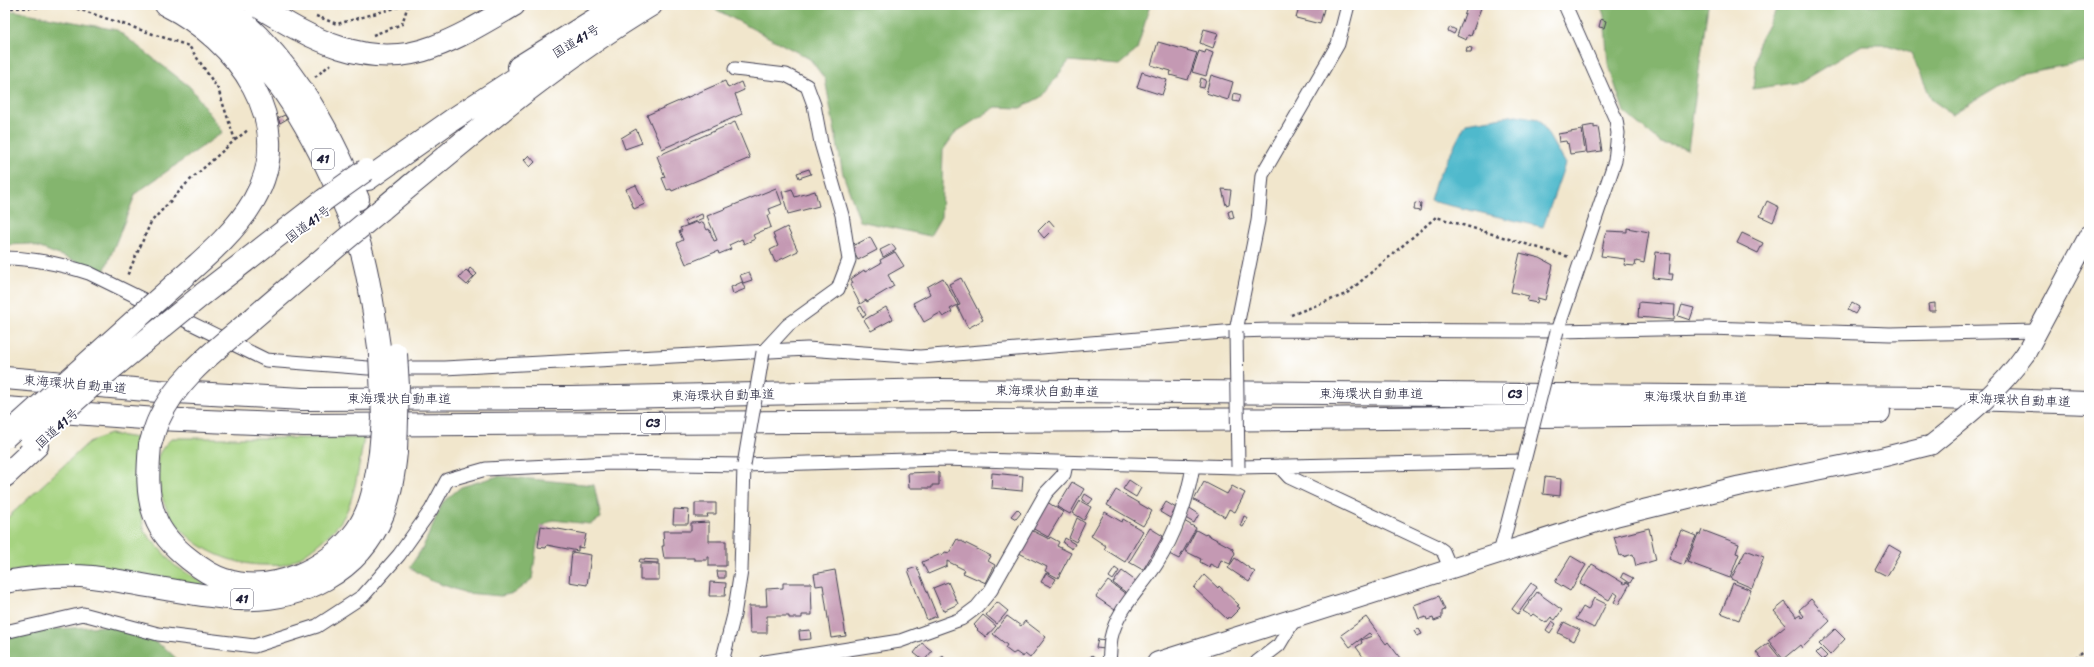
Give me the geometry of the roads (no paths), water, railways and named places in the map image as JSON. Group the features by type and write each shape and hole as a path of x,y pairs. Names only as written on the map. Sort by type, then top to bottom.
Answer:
{"highway":[{"path":"5,436 211,253 243,216 254,200 262,184 266,167 269,132 266,115 260,98 240,67 225,48 203,30 166,5"},
{"name":"41","path":"5,582 45,575 92,577 240,599 288,595 310,588 330,578 361,551 373,534 383,514 390,493 388,452 398,386 369,285 362,251 346,209 298,112 260,61 230,31 194,5"},
{"name":"41","path":"223,5 243,20 275,54 319,116 335,146 347,172 374,243 382,274 388,354"},
{"path":"256,5 313,37 352,52 372,56 413,53 431,48 448,41 514,5"},
{"name":"国道41号","path":"5,476 34,443 105,374 367,174 507,75 618,5"},
{"name":"国道41号","path":"367,174 511,82 637,5"},
{"name":"41","path":"388,452 368,506 357,530 340,550 316,567 293,577 265,583 245,584 225,580 206,572 184,555 167,538 155,517 149,494 148,468 150,445 159,418 173,395 208,356 520,94 551,71 651,5"},
{"name":"東海環状自動車道","path":"5,378 302,399 570,398 941,390 1939,398 2089,403"},
{"name":"東海環状自動車道","path":"5,408 156,419 304,425 1294,419 2089,408"},
{"name":"国道41号","path":"5,465 34,443"}],"street":[{"path":"1238,467 1236,331 1258,221 1262,174 1338,44 1348,5"},
{"path":"1500,553 1557,331 1615,161 1618,133 1611,107 1565,5"},
{"path":"722,662 734,615 741,571 744,465 763,352 788,325 838,288 849,260 842,215 821,143 814,105 807,86 786,74 735,69"},
{"path":"1157,662 1294,620 1617,516 1739,486 1883,457 1930,445 1974,411 1996,391 2026,352 2089,235"},
{"path":"5,258 20,258 64,265 88,273 266,360 368,368 444,368 807,349 920,357 1236,331 1272,330 1557,331 1709,328 1890,334 2038,330"},
{"path":"5,632 83,614 158,634 254,646 317,626 363,596 399,555 430,510 447,480 486,469 603,463 744,465 942,459 1066,464 1238,467 1524,461"},
{"path":"765,662 900,641 961,619 977,607 992,590 1046,493 1064,474 1066,464"},
{"path":"1109,662 1112,637 1125,608 1161,556 1176,525 1190,484 1193,466"},
{"path":"1279,466 1289,477 1436,546 1443,552 1451,570"},
{"path":"1257,662 1279,645 1294,620"}],"water":[{"path":"1516,115 1539,119 1565,164 1543,227 1430,201 1436,181 1466,123"}]}
